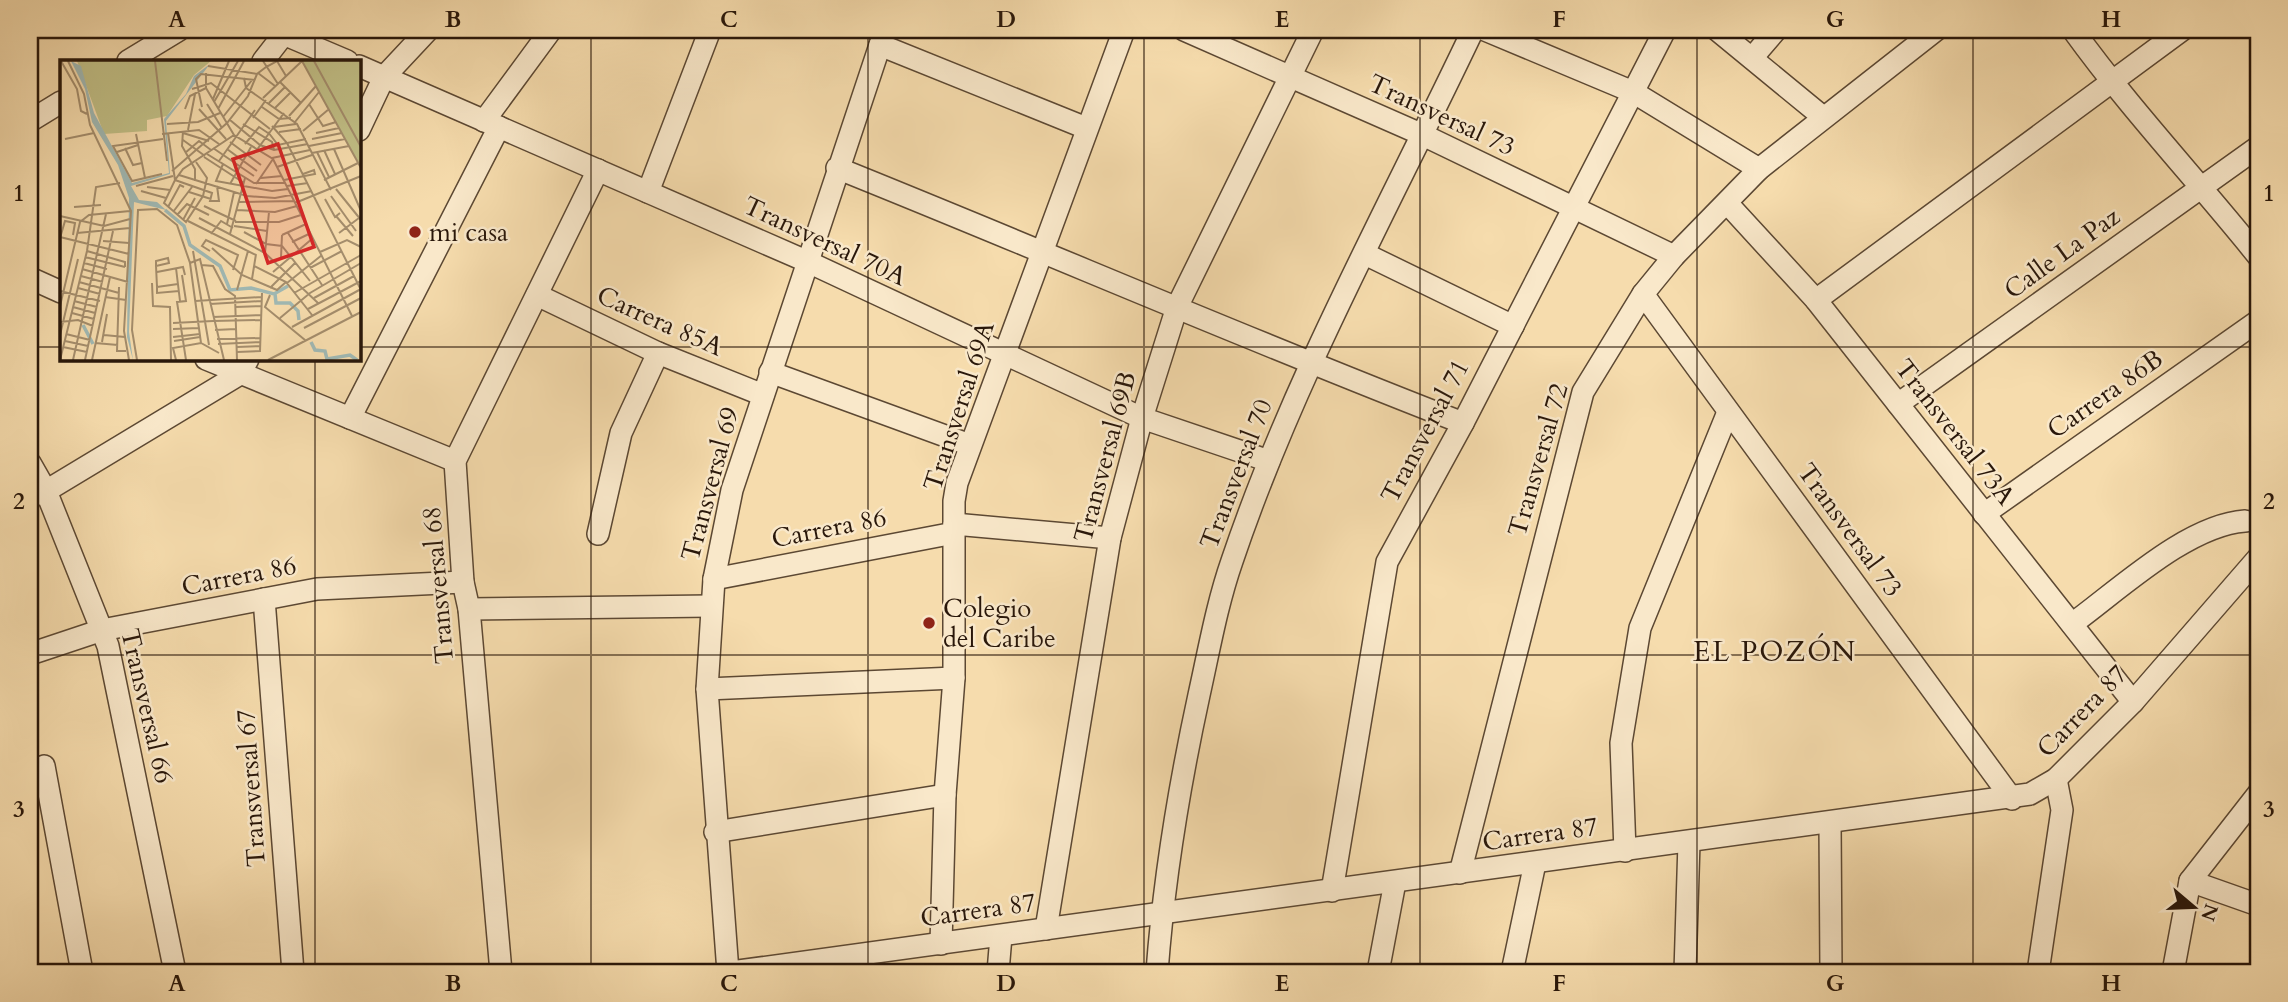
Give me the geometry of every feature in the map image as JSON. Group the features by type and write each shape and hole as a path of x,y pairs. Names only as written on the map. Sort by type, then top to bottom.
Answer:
{"street":[{"path":"130,60 179,30"},
{"path":"360,128 384,78 428,30"},
{"path":"350,418 492,124 551,30"},
{"path":"648,192 710,30"},
{"name":"Transversal 69A","path":"942,944 945,795 954,678 954,528 957,483 1124,30"},
{"name":"Transversal 73","path":"1184,30 1423,135 1674,256"},
{"name":"Transversal 69B","path":"1046,929 1110,538 1142,418 1177,307 1313,30"},
{"name":"Transversal 70","path":"1157,972 1161,914 1178,796 1230,564 1269,461 1311,364 1473,30"},
{"path":"1485,30 1633,92 1759,169"},
{"name":"Transversal 71","path":"1332,891 1387,562 1513,326 1665,30"},
{"path":"1717,30 1823,117"},
{"path":"1752,58 1776,30"},
{"name":"Transversal 72","path":"1460,873 1583,392 1643,294 1674,256 1759,169 1936,30"},
{"path":"2073,30 2109,81 2258,256"},
{"path":"1816,300 2109,81 2182,30"},
{"path":"263,60 279,32 345,60"},
{"path":"882,37 1086,128"},
{"name":"Transversal 69","path":"729,972 715,832 707,689 710,606 714,579 732,490 882,37"},
{"name":"Transversal 70A","path":"360,66 806,261 1142,418 1269,461"},
{"path":"30,121 60,103"},
{"name":"Calle La Paz","path":"1898,404 2258,147"},
{"path":"837,168 1042,250 1311,364 1462,423"},
{"path":"211,360 244,367 350,418 455,461 598,170"},
{"name":"Transversal 73A","path":"1727,203 1816,300 2133,702"},
{"path":"1365,254 1513,326"},
{"path":"30,278 60,292"},
{"name":"Transversal 73","path":"1643,294 2011,799"},
{"name":"Carrera 85A","path":"537,295 657,353 763,395"},
{"name":"Carrera 86B","path":"1984,514 2258,321"},
{"path":"598,534 621,433 657,353"},
{"path":"38,494 244,367"},
{"path":"770,372 970,445"},
{"path":"1625,851 1621,743 1640,628 1728,412"},
{"name":"Transversal 68","path":"455,461 463,582 469,609 501,972"},
{"name":"Transversal 66","path":"30,463 38,494 108,646 175,972"},
{"path":"2072,624 2193,536 2226,522 2245,521"},
{"name":"Carrera 86","path":"714,579 954,528 1110,538"},
{"name":"Carrera 87","path":"729,972 845,965 942,944 2011,799 2030,794 2056,779 2133,702 2258,558"},
{"name":"Carrera 86","path":"30,654 102,630 317,589 463,582"},
{"name":"Transversal 67","path":"264,600 293,972"},
{"path":"469,609 710,606"},
{"path":"707,689 954,678"},
{"path":"44,765 82,972"},
{"path":"2038,972 2062,810 2056,779"},
{"path":"2173,972 2190,881 2258,794"},
{"path":"715,832 945,795"},
{"path":"1830,823 1831,972"},
{"path":"1685,972 1689,842"},
{"path":"1512,972 1535,863"},
{"path":"2190,881 2258,905"},
{"path":"1378,972 1395,882"},
{"path":"998,972 1001,936"}],"place":[{"name":"mi casa","path":"415,232"},
{"name":"Colegio del Caribe","path":"929,623"}],"district":[{"name":"EL POZÓN","path":"1775,652"}]}
